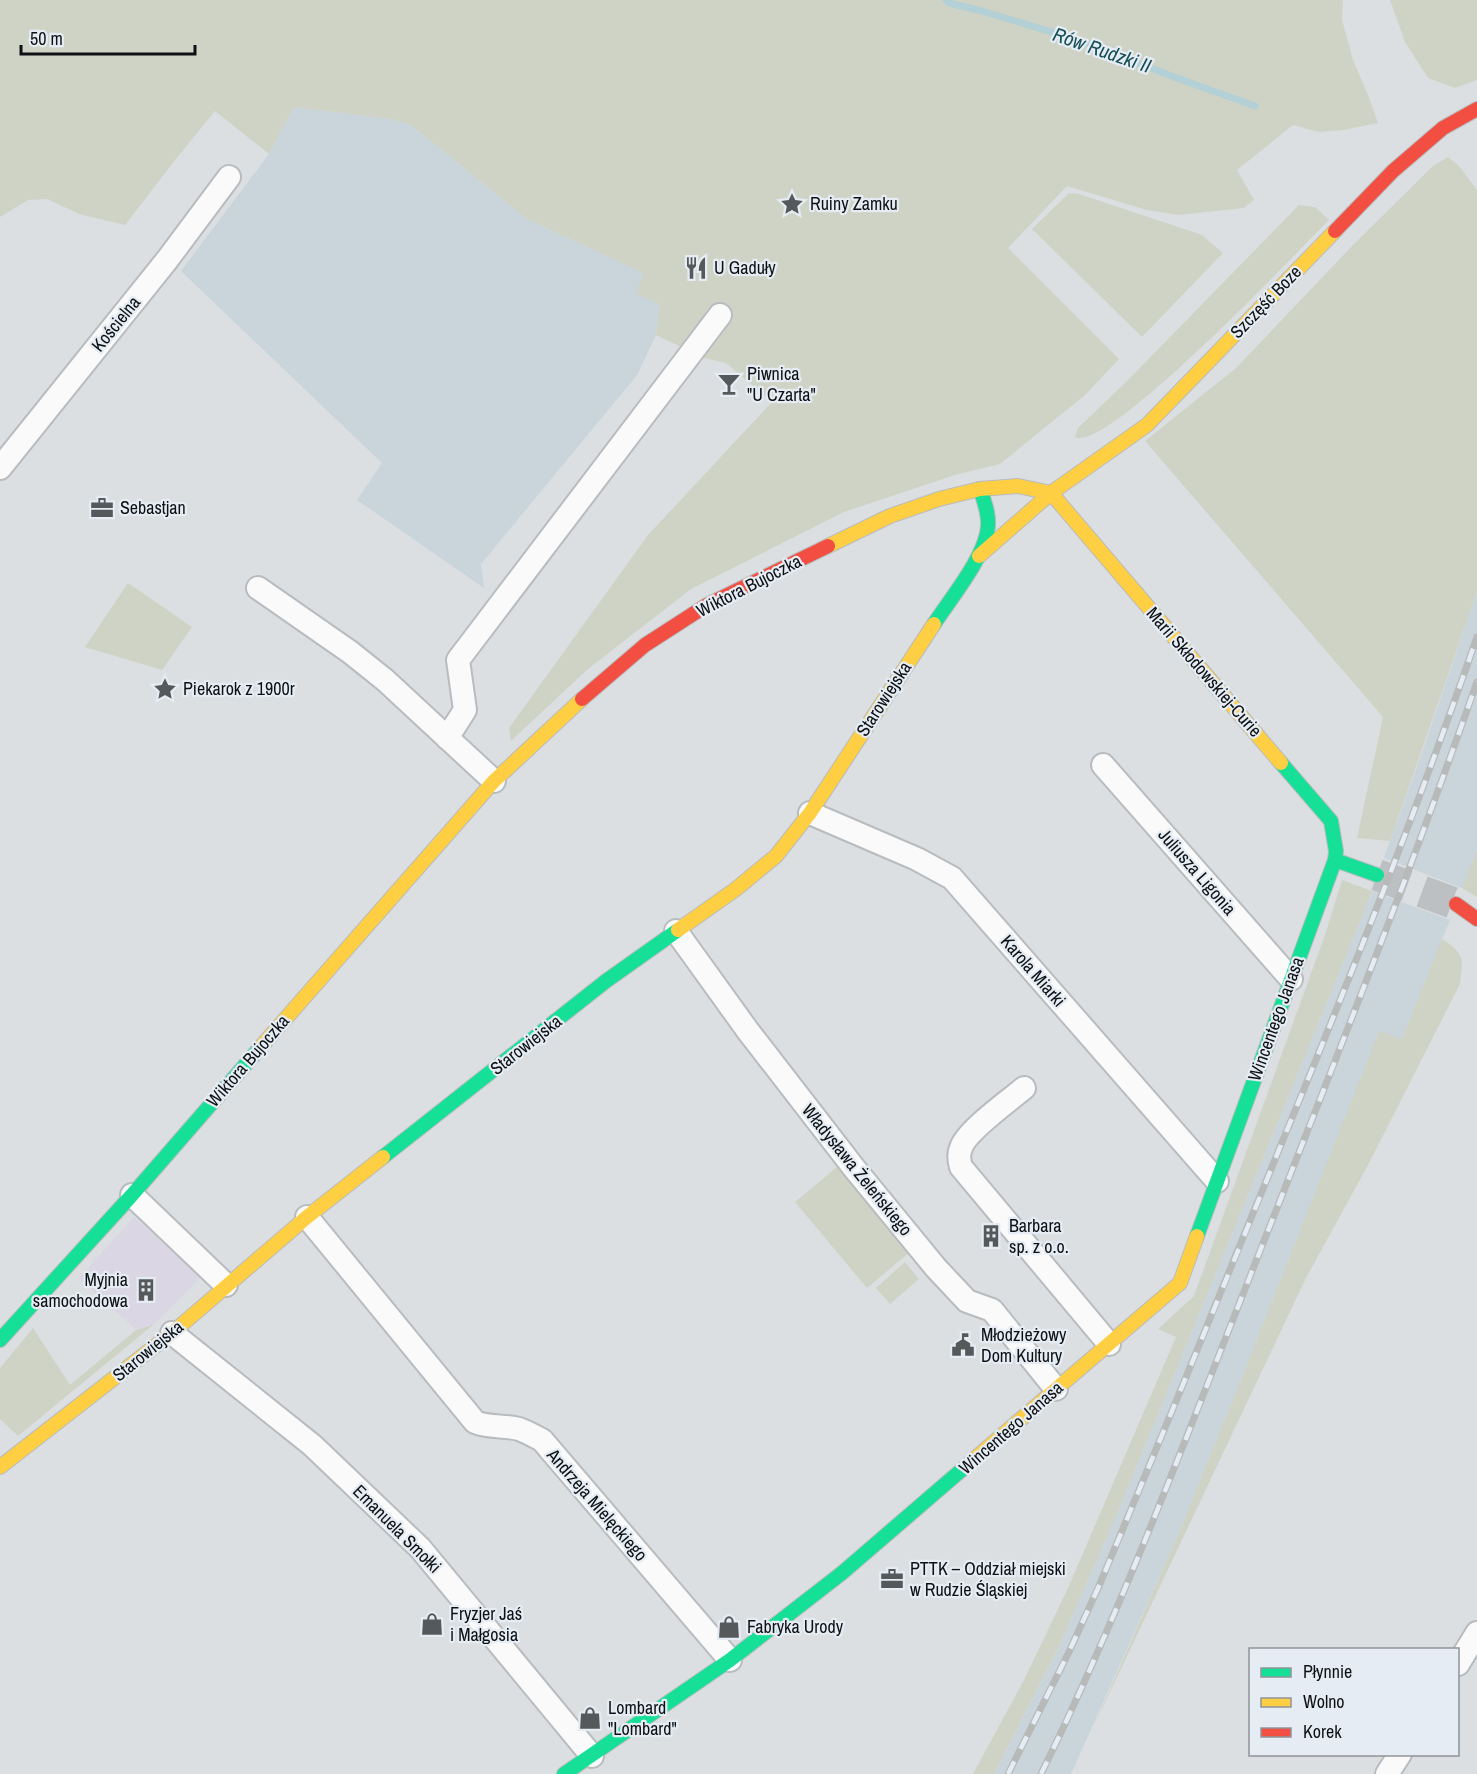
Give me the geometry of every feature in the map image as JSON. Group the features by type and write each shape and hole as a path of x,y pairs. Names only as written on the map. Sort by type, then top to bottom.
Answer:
{"street":[{"name":"Szczęść Boze","path":"1051,493 1147,425 1393,171 1443,128 1477,109"},
{"name":"Kościelna","path":"0,468 160,269 229,177"},
{"path":"447,738 465,710 458,660 720,315"},
{"name":"Wiktora Bujoczka","path":"0,1340 132,1195 494,781 563,716 645,645 707,605 890,516 980,489 1017,486 1051,493"},
{"name":"Starowiejska","path":"0,1467 172,1333 307,1217 606,981 736,889 776,856 810,813 978,557 988,528 980,489"},
{"name":"Starowiejska","path":"978,557 1051,493"},
{"name":"Marii Skłodowskiej-Curie","path":"1051,493 1331,820 1336,851 1335,860"},
{"path":"258,588 350,652 385,680 494,781"},
{"name":"Juliusza Ligonia","path":"1103,765 1291,979"},
{"name":"Karola Miarki","path":"810,813 917,859 952,878 1217,1181"},
{"path":"1335,860 1377,875"},
{"name":"Wincentego Janasa","path":"564,1774 730,1660 842,1574 1180,1283 1335,860"},
{"path":"1456,904 1477,919"},
{"name":"Władysława Żeleńskiego","path":"676,931 747,1031 928,1259 967,1301 992,1310 1056,1389"},
{"path":"1024,1088 970,1133 961,1146 959,1159 961,1167 1109,1344"},
{"path":"132,1195 226,1285"},
{"name":"Andrzeja Mielęckiego","path":"307,1217 475,1422 485,1426 520,1430 542,1440 730,1660"},
{"name":"Emanuela Smołki","path":"172,1333 312,1445 420,1548 592,1756"},
{"path":"1466,1661 1477,1633"},
{"path":"1388,1774 1399,1756"}],"shaded area":[{"path":"0,0 1343,0 1342,20 1353,60 1378,123 1319,132 1293,125 1237,170 1254,200 1244,208 1178,215 1147,210 1067,186 1008,248 1119,359 1084,396 1000,464 955,475 844,512 691,589 588,669 511,741 509,728 648,535 772,402 726,363 704,358 656,335 660,304 636,294 643,273 527,219 411,125 391,119 294,107 269,154 215,111 125,225 79,214 47,199 28,200 0,217"},
{"path":"1390,0 1477,0 1477,80 1455,88 1428,78 1405,42"},
{"path":"294,107 391,119 411,125 527,219 643,273 660,304 656,335 637,375 481,564 484,588 357,500 382,463 181,271 269,154"},
{"path":"1448,157 1459,166 1477,190 1477,592 1390,841 1357,838 1383,717 1145,441 1236,368 1352,246 1433,166"},
{"path":"1069,193 1079,194 1202,235 1223,253 1142,337 1032,229"},
{"path":"1299,205 1315,207 1329,220 1244,306 1162,384 1094,434 1075,437 1078,428"},
{"path":"128,583 192,627 162,670 85,647"},
{"path":"1477,592 1477,850 1462,888 1384,858"},
{"path":"1477,850 1477,897 1462,888"},
{"path":"1342,880 1372,891 1119,1509 1058,1648 994,1774 973,1774 1024,1680 1068,1588 1176,1337 1158,1329 1194,1296 1326,932"},
{"path":"1372,891 1450,920 1402,1039 1379,1032 1178,1535 1071,1774 994,1774 1058,1648 1119,1509"},
{"path":"1442,939 1455,948 1461,957 1460,984 1367,1167 1306,1278 1092,1730 1178,1535 1379,1031 1402,1039"},
{"path":"838,1166 910,1252 867,1288 795,1202"},
{"path":"134,1217 201,1277 153,1325 136,1330 79,1278"},
{"path":"905,1262 919,1279 890,1304 876,1288"},
{"path":"153,1325 18,1436 0,1419 0,1368 33,1328 70,1385 136,1330"}],"waterway":[{"name":"Rów Rudzki II","path":"946,0 949,3 1085,42 1255,106"}],"tunnel":[{"path":"1377,875 1456,904"}],"railway":[{"path":"1008,1774 1099,1586 1193,1361 1385,888 1477,637"},
{"path":"1041,1774 1097,1653 1174,1469 1365,984 1477,682"}],"traffic: fast":[{"path":"934,624 975,563 986,538 988,516 980,489"},
{"path":"1197,1236 1335,860 1336,851 1331,821 1281,763"},
{"path":"1335,860 1377,875"},
{"path":"383,1157 606,981 678,930"},
{"path":"0,1340 132,1195 259,1049"},
{"path":"564,1774 730,1660 842,1573 972,1461"}],"traffic: slow":[{"path":"979,556 1051,493 1147,425 1335,231"},
{"path":"828,546 890,516 939,499 980,489 1018,486 1051,493"},
{"path":"1051,493 1281,763"},
{"path":"678,930 736,889 776,856 810,813 934,624"},
{"path":"259,1049 494,781 582,699"},
{"path":"0,1467 172,1333 307,1217 383,1157"},
{"path":"972,1461 1180,1283 1197,1236"}],"traffic: jam":[{"path":"1335,231 1393,171 1443,128 1477,109"},
{"path":"582,699 645,645 707,605 828,546"},
{"path":"1456,904 1477,919"}],"place":[{"name":"Ruiny Zamku","path":"792,204"},
{"name":"U Gaduły","path":"696,268"},
{"name":"Piwnica \"U Czarta\"","path":"729,384"},
{"name":"Sebastjan","path":"102,508"},
{"name":"Piekarok z 1900r","path":"165,689"},
{"name":"Barbara sp. z o.o.","path":"991,1236"},
{"name":"Myjnia samochodowa","path":"146,1290"},
{"name":"Młodzieżowy Dom Kultury","path":"963,1345"},
{"name":"PTTK – Oddział miejski w Rudzie Śląskiej","path":"892,1579"},
{"name":"Fryzjer Jaś i Małgosia","path":"432,1624"},
{"name":"Fabryka Urody","path":"729,1627"},
{"name":"Lombard \"Lombard\"","path":"590,1718"}]}
